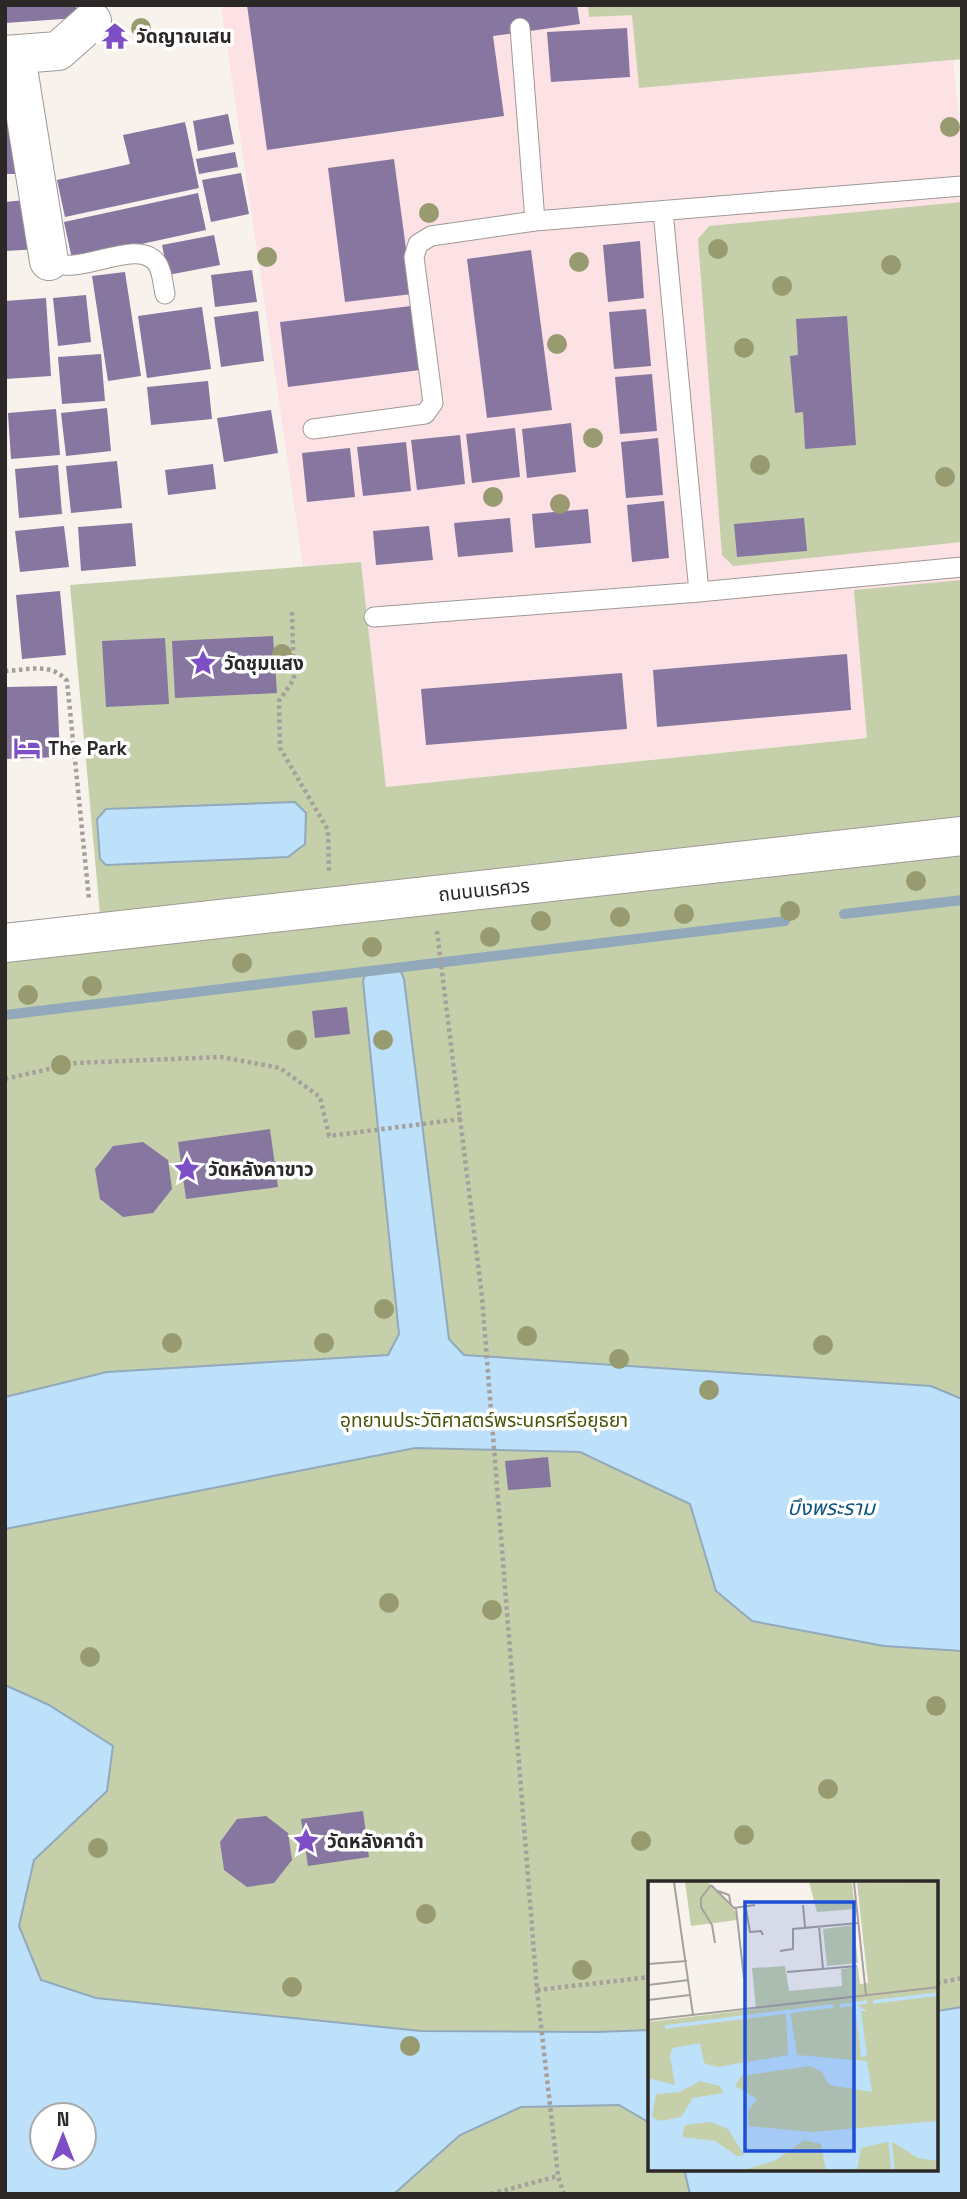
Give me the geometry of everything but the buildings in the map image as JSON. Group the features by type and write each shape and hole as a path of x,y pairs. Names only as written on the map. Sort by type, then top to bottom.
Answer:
{"street":[{"path":"49,261 11,55 58,51 92,21"},
{"name":"ถนนนเรศวร","path":"5,943 962,836"}],"lane":[{"path":"520,28 535,221"},
{"path":"313,429 425,414 430,410 433,403 414,257 418,244 431,236 535,221 962,186"},
{"path":"663,211 699,592"},
{"path":"49,261 57,266 74,266 136,253 150,257 158,263 164,293"},
{"path":"374,617 699,592 962,566"}],"path":[{"path":"292,612 294,679 279,701 280,748 328,830 331,906"},
{"path":"5,671 51,668 61,673 67,681 92,933"},
{"path":"439,946 482,1297 537,1990 558,2176 564,2194"},
{"path":"5,1079 75,1063 221,1057 280,1068 320,1097 329,1136 461,1119"},
{"path":"537,1990 648,1976"},
{"path":"939,1983 962,1978"},
{"path":"491,2194 558,2176"}],"shaded area":[{"path":"221,5 962,5 962,59 953,61 962,145 962,728 386,787 361,562 303,566"}],"green space":[{"path":"588,5 962,5 962,59 639,88 632,15 589,17"},
{"path":"962,202 962,542 733,566 722,555 698,239 709,226"},
{"name":"อุทยานประวัติศาสตร์พระนครศรีอยุธยา","path":"361,562 386,787 867,738 854,590 962,580 962,2194 5,2194 5,959 103,947 70,585"}],"water":[{"path":"295,802 306,813 305,844 288,857 106,865 100,859 97,819 106,809"},
{"name":"บึงพระราม","path":"399,967 404,979 449,1339 464,1355 931,1386 962,1399 962,1651 884,1646 752,1621 716,1591 690,1504 580,1452 415,1448 5,1529 5,1397 107,1372 388,1355 399,1334 363,981 367,970"},
{"path":"5,1685 49,1705 113,1746 107,1791 34,1860 19,1926 41,1980 96,1998 421,2031 648,2030 648,2122 619,2105 521,2107 460,2135 394,2194 5,2194"},
{"path":"962,2007 962,2194 690,2194 684,2171 939,2171 939,2011"}],"waterway":[{"path":"844,914 962,900"},
{"path":"5,1015 785,921"}],"place":[{"name":"วัดญาณเสน","path":"115,36"},
{"name":"วัดชุมแสง","path":"203,663"},
{"name":"The Park","path":"27,748"},
{"name":"วัดหลังคาขาว","path":"187,1169"},
{"name":"วัดหลังคาดำ","path":"306,1841"}]}
